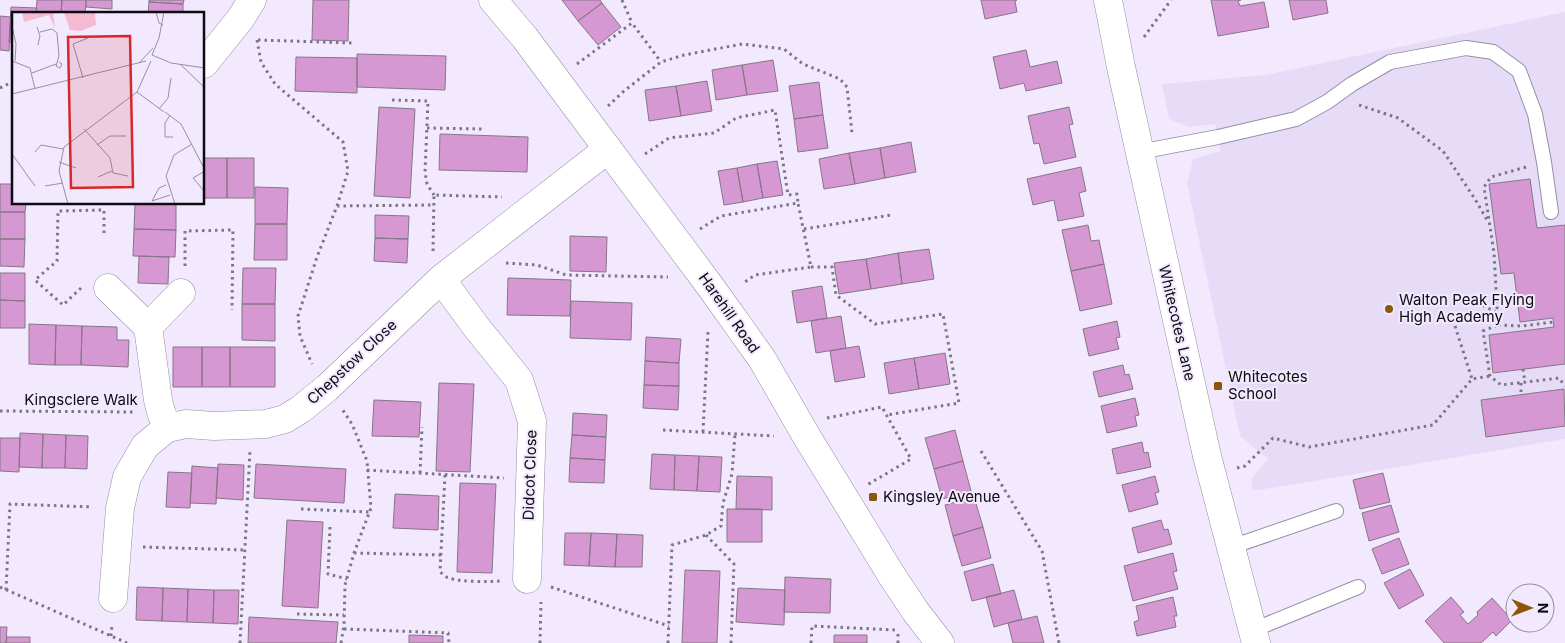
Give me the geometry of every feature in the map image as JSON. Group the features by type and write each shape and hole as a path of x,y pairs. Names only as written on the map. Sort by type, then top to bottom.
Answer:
{"street":[{"name":"Harehill Road","path":"492,0 525,38 589,123 762,359 901,590 940,643"},
{"name":"Whitecotes Lane","path":"1108,0 1139,152 1212,475 1254,636"},
{"path":"205,63 246,9"},
{"name":"Chepstow Close","path":"164,420 214,426 266,424 285,419 327,388 437,283 545,197 615,159"},
{"name":"Didcot Close","path":"437,283 519,380 532,421 530,480 534,582"},
{"path":"108,288 148,328 164,420 145,446 127,477 120,508 113,598"},
{"path":"148,328 181,293"}],"lane":[{"path":"1139,152 1218,137 1296,119 1327,102 1352,84 1390,62 1466,48 1493,52 1519,71 1536,114 1551,212"},
{"path":"1231,547 1336,511"},
{"path":"1254,636 1358,587"}],"path":[{"path":"622,0 632,23 661,62"},
{"path":"1121,67 1171,0"},
{"path":"246,9 258,26 257,40 261,62 275,84 342,142 348,172 298,316 300,336 310,361 352,424 367,461 371,508 347,578 342,643"},
{"path":"556,80 632,23"},
{"path":"257,40 354,43"},
{"path":"589,123 624,91 661,62 684,55 742,44 784,49 803,64 840,79 847,87 852,133"},
{"path":"0,88 12,82"},
{"path":"392,100 428,101 425,172 427,184 434,195 437,283"},
{"path":"1327,102 1339,110 1354,104 1398,118 1442,152 1476,199 1489,222"},
{"path":"615,159 669,138 714,133 736,118 775,110 788,195 797,194 811,267"},
{"path":"427,128 482,129"},
{"path":"1498,325 1494,253 1484,187 1491,177 1544,162"},
{"path":"434,195 545,197"},
{"path":"678,243 720,216 798,203"},
{"path":"337,206 434,205"},
{"path":"104,236 104,210 58,211 57,261 35,280 63,305 82,287 98,298 108,288"},
{"path":"804,230 891,215"},
{"path":"181,293 175,287 185,276 185,232 233,230 232,310"},
{"path":"463,262 537,265 566,275 711,287 754,275 811,267 832,267 836,295 875,324 943,314 960,403 886,415"},
{"path":"703,432 711,287"},
{"path":"1477,302 1497,313"},
{"path":"1554,322 1522,326 1498,325 1483,330 1490,376 1501,385 1559,378 1565,385"},
{"path":"1455,326 1472,379"},
{"path":"1521,394 1523,369"},
{"path":"1212,475 1245,466 1273,438 1309,447 1433,425 1472,379 1490,376"},
{"path":"663,430 735,434 804,431 882,407 911,459 845,498"},
{"name":"Kingsclere Walk","path":"0,411 164,420"},
{"path":"240,643 251,424"},
{"path":"420,473 422,427"},
{"path":"668,643 672,545 706,535 721,526 723,503 732,474 735,434"},
{"path":"981,451 1042,551 1059,643"},
{"path":"367,470 530,480"},
{"path":"445,474 440,571 442,575 449,578 482,581 499,581 508,576 534,582 669,626"},
{"path":"6,590 10,504 120,508"},
{"path":"301,509 369,512"},
{"path":"330,527 328,574 347,578"},
{"path":"706,535 734,564 731,643"},
{"path":"117,546 245,550"},
{"path":"354,553 441,555"},
{"path":"534,582 540,643"},
{"path":"0,587 128,643"},
{"path":"297,614 344,615"},
{"path":"811,643 812,626 900,630"},
{"path":"344,629 448,633 449,643"}],"shaded area":[{"name":"Walton Peak Flying High Academy","path":"1565,12 1565,439 1253,491 1251,479 1268,459 1240,436 1187,183 1193,159 1221,151 1215,124 1189,127 1169,119 1162,84 1265,75"}],"building":[{"path":"37,0 62,0 61,12 36,12"},
{"path":"62,0 86,0 85,12 61,12"},
{"path":"86,0 112,0 112,9 86,7"},
{"path":"149,0 184,0 183,4 149,2"},
{"path":"313,0 349,0 348,41 312,40"},
{"path":"562,0 600,0 602,3 578,21"},
{"path":"981,0 1017,0 1015,1 1017,12 985,19"},
{"path":"1211,0 1241,0 1238,1 1240,6 1264,2 1269,27 1218,36"},
{"path":"1289,0 1326,0 1328,13 1293,20"},
{"path":"149,2 183,4 183,12 148,12"},
{"path":"602,3 621,27 598,45 578,21"},
{"path":"11,7 37,8 36,12 12,12 12,42 9,42"},
{"path":"0,16 11,17 9,51 0,50"},
{"path":"1026,50 1030,67 1057,61 1062,83 1026,91 1024,83 1000,89 993,57"},
{"path":"357,54 446,56 445,90 357,87"},
{"path":"296,57 357,58 357,93 295,91"},
{"path":"773,60 778,91 747,95 742,65"},
{"path":"742,65 747,95 716,100 712,70"},
{"path":"707,81 712,111 681,116 676,86"},
{"path":"819,82 823,115 794,119 789,86"},
{"path":"676,86 681,116 649,121 645,90"},
{"path":"379,107 415,109 410,198 374,196"},
{"path":"1069,107 1073,124 1069,125 1076,157 1044,164 1039,143 1034,144 1028,116"},
{"path":"823,115 828,148 798,152 794,119"},
{"path":"440,134 528,137 527,172 439,170"},
{"path":"911,142 916,172 885,178 880,148"},
{"path":"880,148 885,178 855,184 849,153"},
{"path":"849,153 855,184 824,189 819,159"},
{"path":"205,158 227,158 227,198 205,198"},
{"path":"227,158 254,158 254,198 227,198"},
{"path":"777,161 783,195 763,198 757,164"},
{"path":"757,164 763,198 743,202 737,168"},
{"path":"1081,167 1086,191 1079,193 1084,216 1058,221 1054,200 1033,205 1027,179"},
{"path":"737,168 743,202 724,205 718,171"},
{"path":"1530,179 1537,228 1565,225 1565,364 1493,373 1489,335 1554,327 1553,318 1520,322 1514,273 1501,274 1489,184"},
{"path":"0,184 12,184 12,205 26,205 25,212 0,212"},
{"path":"255,187 288,188 287,224 255,224"},
{"path":"135,205 176,205 176,230 134,229"},
{"path":"0,212 25,212 25,239 0,239"},
{"path":"375,215 409,216 408,239 375,238"},
{"path":"255,224 287,224 287,260 254,260"},
{"path":"1088,225 1091,241 1099,240 1104,264 1071,271 1062,230"},
{"path":"134,229 176,230 175,257 133,256"},
{"path":"570,236 607,237 606,272 570,271"},
{"path":"375,238 408,239 407,263 374,261"},
{"path":"0,239 25,239 24,267 0,266"},
{"path":"929,249 934,279 902,284 898,253"},
{"path":"898,253 902,284 871,289 866,259"},
{"path":"139,256 169,257 168,284 138,283"},
{"path":"866,259 871,289 839,294 834,263"},
{"path":"1104,264 1112,304 1080,311 1071,271"},
{"path":"243,268 276,268 275,304 242,304"},
{"path":"0,273 25,273 25,301 0,300"},
{"path":"508,278 571,280 570,316 507,315"},
{"path":"822,286 827,318 797,323 792,291"},
{"path":"0,300 25,301 25,328 0,328"},
{"path":"571,301 632,303 631,340 570,338"},
{"path":"242,304 275,304 275,341 242,340"},
{"path":"841,316 846,348 816,353 811,321"},
{"path":"1117,321 1120,337 1116,338 1119,349 1089,356 1083,329"},
{"path":"29,324 56,325 55,365 29,364"},
{"path":"56,325 82,326 81,365 55,365"},
{"path":"82,326 117,327 117,340 129,340 128,367 81,365"},
{"path":"646,337 681,339 679,363 645,361"},
{"path":"859,346 865,377 835,382 830,351"},
{"path":"173,347 202,347 202,387 173,387"},
{"path":"202,347 230,347 230,387 202,387"},
{"path":"230,347 275,347 275,387 230,387"},
{"path":"945,353 950,384 919,389 914,358"},
{"path":"914,358 919,389 889,394 884,363"},
{"path":"645,361 679,363 679,386 644,385"},
{"path":"1123,365 1125,375 1129,374 1133,389 1099,397 1093,372"},
{"path":"439,383 474,384 470,472 436,471"},
{"path":"644,385 679,386 678,410 643,408"},
{"path":"1564,389 1565,426 1486,437 1481,400"},
{"path":"1135,398 1139,415 1135,416 1137,426 1107,433 1101,406"},
{"path":"374,400 421,402 419,437 372,436"},
{"path":"573,413 607,415 606,437 572,435"},
{"path":"955,430 963,461 934,469 925,438"},
{"path":"20,433 43,434 42,468 19,467"},
{"path":"43,434 66,435 65,468 42,468"},
{"path":"66,435 88,436 87,469 65,468"},
{"path":"572,435 606,437 605,460 570,458"},
{"path":"0,438 20,438 19,472 0,471"},
{"path":"1142,442 1144,453 1148,452 1151,467 1117,474 1112,449"},
{"path":"652,454 675,455 674,490 650,489"},
{"path":"675,455 699,456 697,491 674,490"},
{"path":"699,456 722,457 720,492 697,491"},
{"path":"570,458 605,460 604,483 569,482"},
{"path":"963,461 971,491 942,499 934,469"},
{"path":"218,464 244,465 243,500 216,498"},
{"path":"256,464 346,469 344,503 254,498"},
{"path":"192,466 218,468 216,504 190,503"},
{"path":"168,472 192,473 190,508 166,507"},
{"path":"1383,473 1390,502 1360,509 1353,480"},
{"path":"737,476 772,477 772,510 736,509"},
{"path":"1155,476 1159,492 1155,493 1158,504 1129,512 1122,485"},
{"path":"460,483 496,484 492,573 457,572"},
{"path":"395,494 439,496 438,530 393,528"},
{"path":"974,497 983,527 953,536 945,505"},
{"path":"1391,505 1399,532 1369,541 1362,513"},
{"path":"727,509 762,509 762,542 727,542"},
{"path":"287,520 323,522 318,608 282,606"},
{"path":"1161,520 1164,530 1168,529 1172,544 1138,553 1132,528"},
{"path":"983,527 991,558 962,566 953,536"},
{"path":"565,533 591,533 589,566 564,565"},
{"path":"591,533 617,534 615,567 589,566"},
{"path":"617,534 643,535 642,567 615,567"},
{"path":"1399,538 1409,564 1382,574 1372,549"},
{"path":"1173,553 1177,571 1173,572 1178,589 1133,601 1124,566"},
{"path":"993,564 1001,594 972,601 964,572"},
{"path":"1410,569 1424,595 1399,609 1384,583"},
{"path":"685,570 720,571 717,643 682,643"},
{"path":"785,577 831,579 830,613 784,612"},
{"path":"137,587 163,588 162,621 136,620"},
{"path":"163,588 188,589 187,622 162,621"},
{"path":"738,588 785,590 784,625 736,622"},
{"path":"188,589 214,590 213,623 187,622"},
{"path":"214,590 239,590 238,624 213,623"},
{"path":"1014,590 1022,619 994,627 986,597"},
{"path":"1173,597 1177,616 1174,616 1176,627 1137,636 1134,622 1139,620 1136,606"},
{"path":"1451,597 1464,612 1460,615 1468,624 1478,615 1477,612 1492,598 1505,612 1505,627 1496,636 1493,632 1481,643 1444,643 1425,621"},
{"path":"1037,616 1044,643 1013,643 1008,623"},
{"path":"249,617 338,622 336,643 248,643"},
{"path":"0,627 7,627 6,643 0,643"},
{"path":"409,635 443,636 443,643 409,643"},
{"path":"834,635 867,635 867,643 834,643"},
{"path":"7,637 30,637 30,643 6,643"}],"place":[{"name":"Walton Peak Flying High Academy","path":"1389,309"},
{"name":"Whitecotes School","path":"1218,386"},
{"name":"Kingsley Avenue","path":"873,497"}]}
